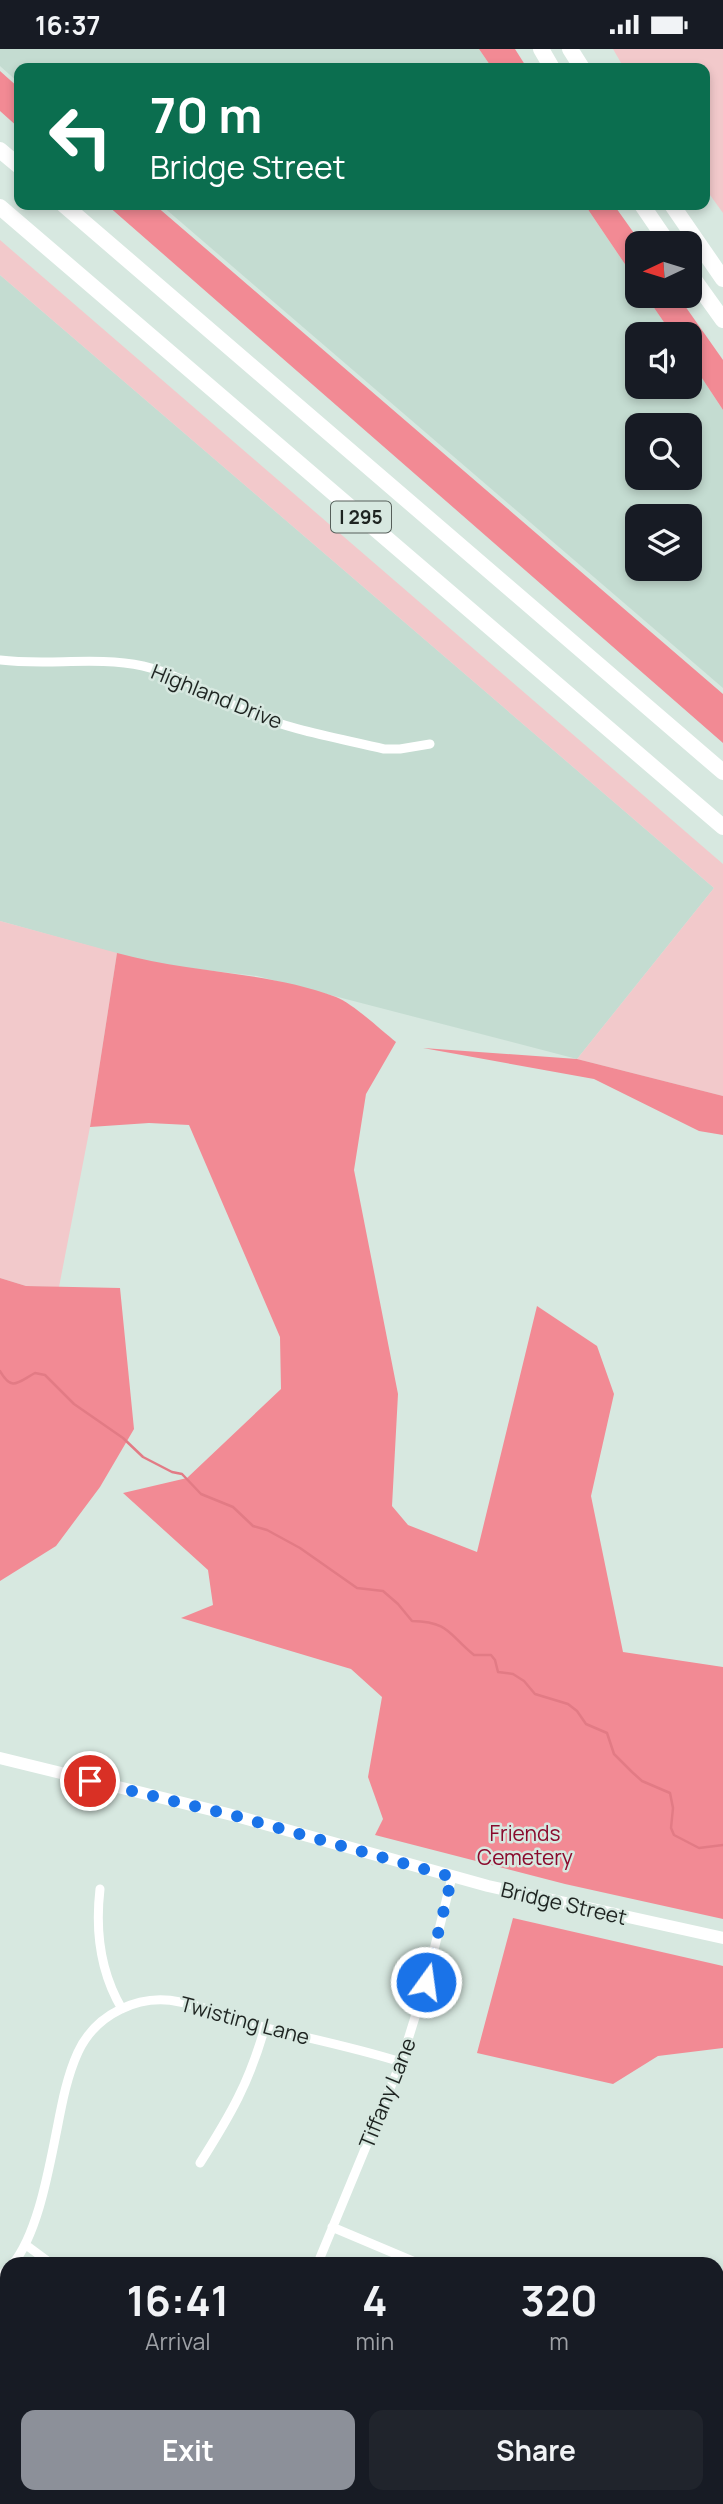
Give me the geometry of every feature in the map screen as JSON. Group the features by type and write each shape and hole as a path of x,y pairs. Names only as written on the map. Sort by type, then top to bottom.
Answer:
{"highway":[{"path":"0,150 14,162"},
{"name":"I 295","path":"0,207 723,827"},
{"name":"I 295","path":"70,210 723,772"},
{"path":"645,210 660,231"},
{"path":"675,210 723,279"},
{"path":"702,291 723,320"}],"main road":[{"name":"Bridge Street","path":"0,1758 236,1816 452,1877 557,1903 723,1938"}],"street":[{"name":"Highland Drive","path":"0,660 26,663 113,662 141,666 183,679 247,711 280,723 384,749 430,744"},
{"name":"Tiffany Lane","path":"320,2257 401,2062 426,1982 452,1877"},
{"path":"100,1889 98,1934 101,1958 107,1979 122,2008"},
{"name":"Twisting Lane","path":"18,2257 26,2245 40,2201 69,2078 79,2051 96,2028 122,2008 139,2002 166,2000 401,2062"},
{"path":"200,2163 240,2097 265,2027"},
{"path":"332,2227 403,2257"},
{"path":"26,2245 42,2257"}],"shaded area":[{"path":"0,49 479,49 489,63 14,63 14,79 0,66"},
{"path":"613,49 723,49 723,213 710,195 710,63 621,63"},
{"path":"167,210 588,210 625,264 625,308 654,308 664,322 625,322 625,399 702,399 702,378 723,410 723,688"},
{"path":"0,240 723,864 723,1096 577,1059 714,888 0,275"},
{"path":"0,275 714,888 577,1059 257,976 154,964 0,921"},
{"path":"0,921 117,953 90,1127 59,1287 26,1286 0,1278"}],"green space":[{"path":"479,49 515,49 524,63 489,63"},
{"path":"0,71 14,84 14,124 0,111"},
{"path":"113,210 161,210 723,694 723,743"},
{"path":"588,210 618,210 632,231 625,231 625,264"},
{"path":"654,308 686,308 696,322 664,322"},
{"path":"702,330 723,360 723,410 702,378"},
{"name":"Friends Cemetery","path":"117,953 309,988 343,1000 396,1042 366,1094 354,1170 398,1394 392,1506 408,1525 477,1552 537,1306 597,1346 614,1394 591,1496 623,1652 723,1667 723,1919 565,1884 375,1835 383,1819 368,1777 382,1697 351,1669 181,1618 213,1605 208,1570 123,1493 187,1478 281,1389 280,1337 189,1125 149,1123 90,1127"},
{"path":"423,1048 577,1059 723,1096 723,1135 699,1131 594,1079"},
{"path":"0,1278 26,1286 120,1288 134,1429 100,1487 56,1546 0,1581"},
{"path":"513,1918 723,1966 723,2048 658,2056 613,2084 477,2053"}],"waterway":[{"path":"0,1371 12,1383 20,1382 35,1373 45,1375 74,1404 123,1438 143,1457 172,1472 182,1474 201,1494 233,1507 253,1526 267,1530 300,1548 357,1588 383,1591 412,1621 441,1627 474,1655 491,1655 498,1672 513,1674 524,1681 535,1694 568,1704 586,1724 607,1733 614,1754 642,1781 670,1793 673,1808 671,1828 674,1835 699,1848 723,1845"}],"route":[{"path":"90,1781 236,1816 452,1877 426,1982"}]}
